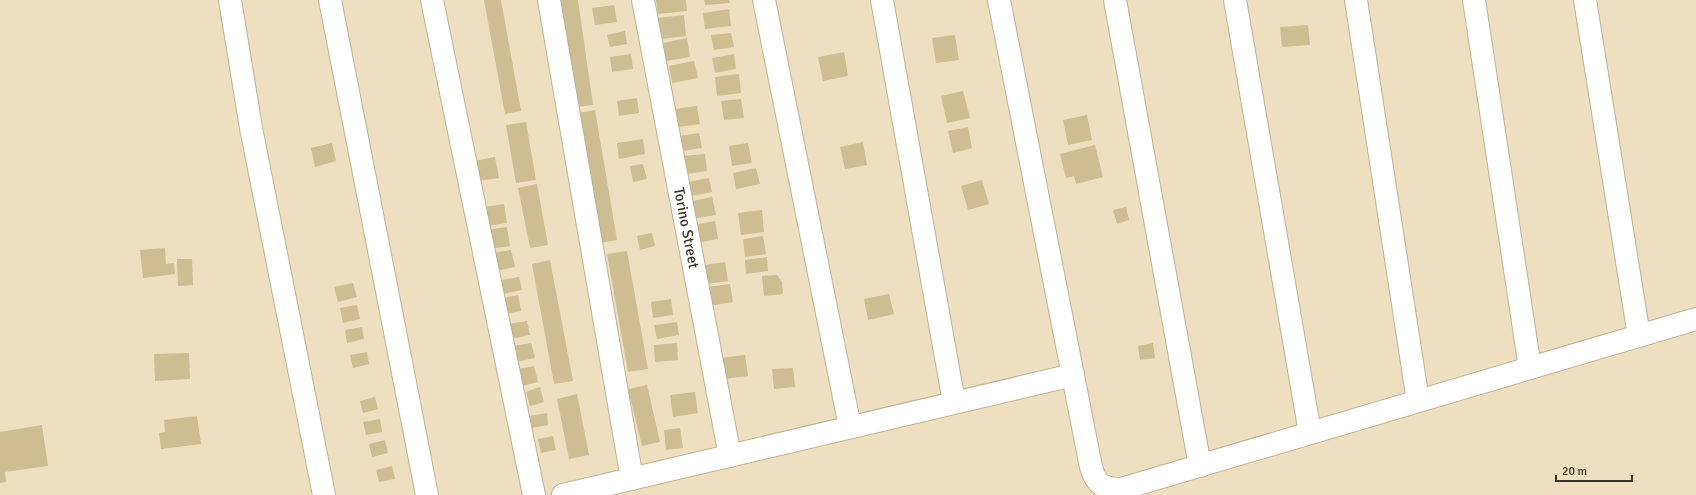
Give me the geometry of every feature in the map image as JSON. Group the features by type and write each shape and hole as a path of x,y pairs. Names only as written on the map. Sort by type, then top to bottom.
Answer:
{"street":[{"path":"230,0 252,128 324,495"},
{"path":"330,0 427,495"},
{"path":"432,0 534,495"},
{"path":"549,0 632,478"},
{"name":"Torino Street","path":"643,0 730,456"},
{"path":"764,0 850,427"},
{"path":"882,0 954,402"},
{"path":"999,0 1091,467 1094,478 1101,485 1110,489 1121,489 1696,319"},
{"path":"1115,0 1200,466"},
{"path":"1235,0 1310,433"},
{"path":"1356,0 1418,401"},
{"path":"1474,0 1530,368"},
{"path":"1585,0 1639,336"},
{"path":"563,495 1073,375"}],"building":[{"path":"484,0 501,0 521,111 505,114"},
{"path":"553,0 578,0 593,105 568,108"},
{"path":"656,0 686,0 687,11 658,14"},
{"path":"704,0 729,0 730,3 705,5"},
{"path":"614,5 617,22 595,25 592,8"},
{"path":"729,9 731,26 705,29 703,13"},
{"path":"684,15 686,36 661,39 658,18"},
{"path":"1308,25 1310,45 1282,47 1280,27"},
{"path":"625,31 627,44 610,47 607,35"},
{"path":"731,33 734,47 714,50 711,35"},
{"path":"955,35 959,60 936,63 932,38"},
{"path":"687,38 690,57 666,61 663,43"},
{"path":"844,52 848,76 823,81 818,57"},
{"path":"631,54 633,69 612,72 610,57"},
{"path":"734,54 736,69 715,73 712,58"},
{"path":"694,61 698,78 672,83 669,66"},
{"path":"739,74 741,93 717,96 715,77"},
{"path":"963,91 970,118 947,123 941,96"},
{"path":"637,98 639,113 619,116 617,101"},
{"path":"741,99 744,118 724,120 721,101"},
{"path":"697,106 700,124 678,127 675,109"},
{"path":"595,110 617,240 594,244 572,114"},
{"path":"1087,115 1092,140 1068,145 1063,120"},
{"path":"526,122 536,180 516,183 506,125"},
{"path":"968,127 972,148 953,153 948,131"},
{"path":"699,133 702,148 682,151 679,136"},
{"path":"643,139 645,154 619,159 617,143"},
{"path":"863,142 867,165 845,169 840,147"},
{"path":"332,143 336,161 315,167 311,148"},
{"path":"748,143 752,163 732,166 729,146"},
{"path":"1095,145 1103,177 1076,184 1074,176 1066,178 1060,154"},
{"path":"705,154 707,171 686,174 683,156"},
{"path":"495,157 499,178 477,181 474,161"},
{"path":"643,164 647,179 633,182 630,166"},
{"path":"756,168 760,184 736,189 733,173"},
{"path":"709,178 712,192 691,196 688,182"},
{"path":"982,180 989,204 968,210 961,186"},
{"path":"537,184 548,245 530,248 518,188"},
{"path":"712,197 716,215 692,219 688,202"},
{"path":"504,204 507,223 486,226 484,207"},
{"path":"1126,207 1129,220 1117,224 1113,210"},
{"path":"762,210 764,232 741,235 738,213"},
{"path":"715,221 718,239 696,243 693,225"},
{"path":"507,227 510,246 489,249 486,230"},
{"path":"652,233 655,246 640,250 637,236"},
{"path":"763,236 766,254 745,257 743,239"},
{"path":"165,248 166,264 174,263 175,274 143,278 140,250"},
{"path":"511,250 515,267 491,272 488,254"},
{"path":"627,251 648,369 628,372 607,254"},
{"path":"767,257 768,271 746,274 745,260"},
{"path":"177,259 192,259 193,285 178,286"},
{"path":"550,260 573,381 554,384 532,264"},
{"path":"725,262 728,281 707,284 704,265"},
{"path":"777,275 782,282 783,294 764,296 762,276"},
{"path":"519,277 522,290 499,295 496,281"},
{"path":"353,283 357,297 338,302 334,287"},
{"path":"730,284 733,302 710,306 707,287"},
{"path":"889,294 894,314 868,320 864,299"},
{"path":"518,295 521,311 501,315 499,299"},
{"path":"671,299 673,315 653,318 651,302"},
{"path":"357,305 360,319 343,323 340,308"},
{"path":"527,321 530,335 511,339 508,324"},
{"path":"677,322 679,335 657,339 654,325"},
{"path":"362,327 364,339 347,343 345,330"},
{"path":"531,343 535,358 516,362 513,346"},
{"path":"677,343 678,360 655,362 654,345"},
{"path":"1153,343 1155,358 1140,360 1138,346"},
{"path":"367,352 369,364 353,368 350,355"},
{"path":"189,353 190,379 155,381 154,354"},
{"path":"745,355 748,376 724,379 721,358"},
{"path":"534,366 538,382 522,386 518,369"},
{"path":"793,368 795,387 774,389 772,369"},
{"path":"647,385 660,442 642,446 628,389"},
{"path":"540,387 544,402 530,406 526,392"},
{"path":"695,392 698,413 673,417 670,395"},
{"path":"577,394 589,455 569,459 557,399"},
{"path":"375,397 378,409 363,413 360,401"},
{"path":"547,413 548,425 532,428 530,416"},
{"path":"197,416 201,444 161,449 159,433 165,432 164,420"},
{"path":"380,419 382,432 366,435 363,422"},
{"path":"42,425 48,466 5,472 6,482 0,483 0,432"},
{"path":"680,428 683,448 666,450 664,430"},
{"path":"553,436 556,450 541,453 538,439"},
{"path":"385,440 388,453 372,457 369,444"},
{"path":"392,466 395,479 379,482 376,470"}]}
